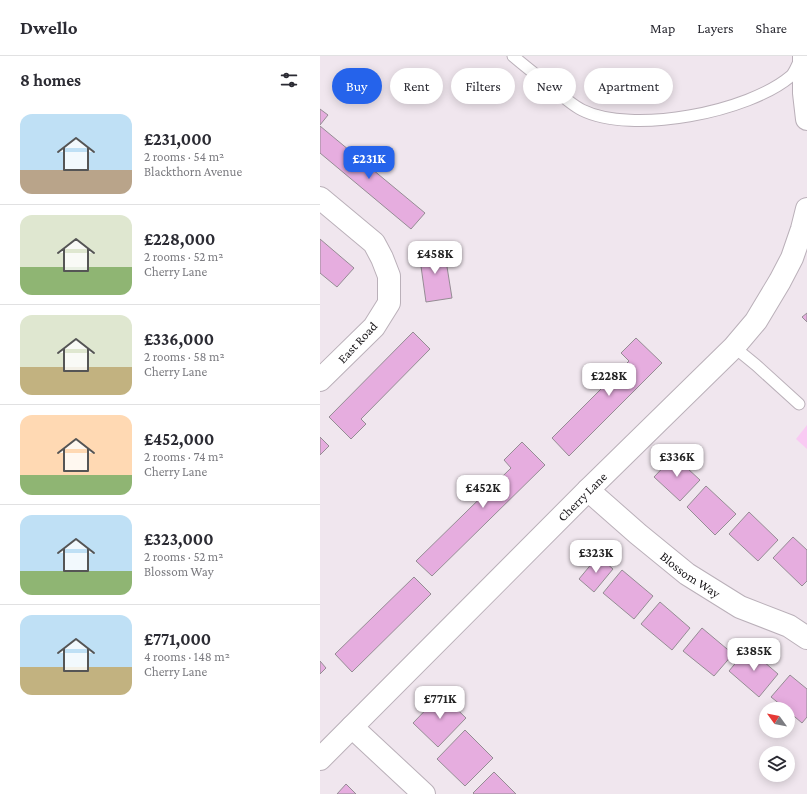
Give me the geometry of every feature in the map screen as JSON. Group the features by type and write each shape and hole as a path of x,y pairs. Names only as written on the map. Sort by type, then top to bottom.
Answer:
{"street":[{"path":"803,56 804,94 807,118"},
{"name":"East Road","path":"320,198 374,242 389,276 388,303 374,327 320,380"},
{"name":"Cherry Lane","path":"320,759 588,490 734,347 756,321 780,281 792,258 807,209"},
{"name":"Blossom Way","path":"588,490 638,534 687,574 740,607 789,626 807,638"},
{"path":"352,727 424,794"}],"lane":[{"path":"514,57 582,110 612,119 643,121 721,110 751,100 792,75 803,56"},
{"path":"734,347 799,404"}],"shaded area":[{"path":"807,425 807,449 796,439"}],"building":[{"path":"320,109 328,115 320,125"},
{"path":"320,126 425,213 411,229 320,153"},
{"path":"320,239 354,268 337,287 320,273"},
{"path":"444,248 452,298 426,302 419,252"},
{"path":"807,313 807,322 802,317"},
{"path":"413,332 430,349 361,419 366,424 351,439 329,417"},
{"path":"636,338 662,363 569,456 552,438 629,361 621,353"},
{"path":"320,437 329,446 320,455"},
{"path":"522,442 545,465 432,576 416,561 511,468 504,460"},
{"path":"674,456 700,480 680,501 654,477"},
{"path":"706,486 736,514 715,535 687,507"},
{"path":"749,512 778,540 758,561 729,534"},
{"path":"793,537 807,550 807,581 802,586 773,558"},
{"path":"598,556 613,569 594,592 579,579"},
{"path":"622,570 653,596 634,619 603,593"},
{"path":"414,577 431,594 352,672 335,654"},
{"path":"660,602 690,628 672,650 641,624"},
{"path":"702,628 733,654 714,676 683,651"},
{"path":"748,648 778,674 759,697 729,671"},
{"path":"320,661 326,668 320,674"},
{"path":"790,675 807,689 807,717 802,723 795,717 795,702 777,702 771,697"},
{"path":"441,694 466,718 438,747 413,723"},
{"path":"465,730 493,758 465,786 437,759"},
{"path":"494,772 516,794 474,794 473,793"},
{"path":"346,784 356,794 337,794"}]}
